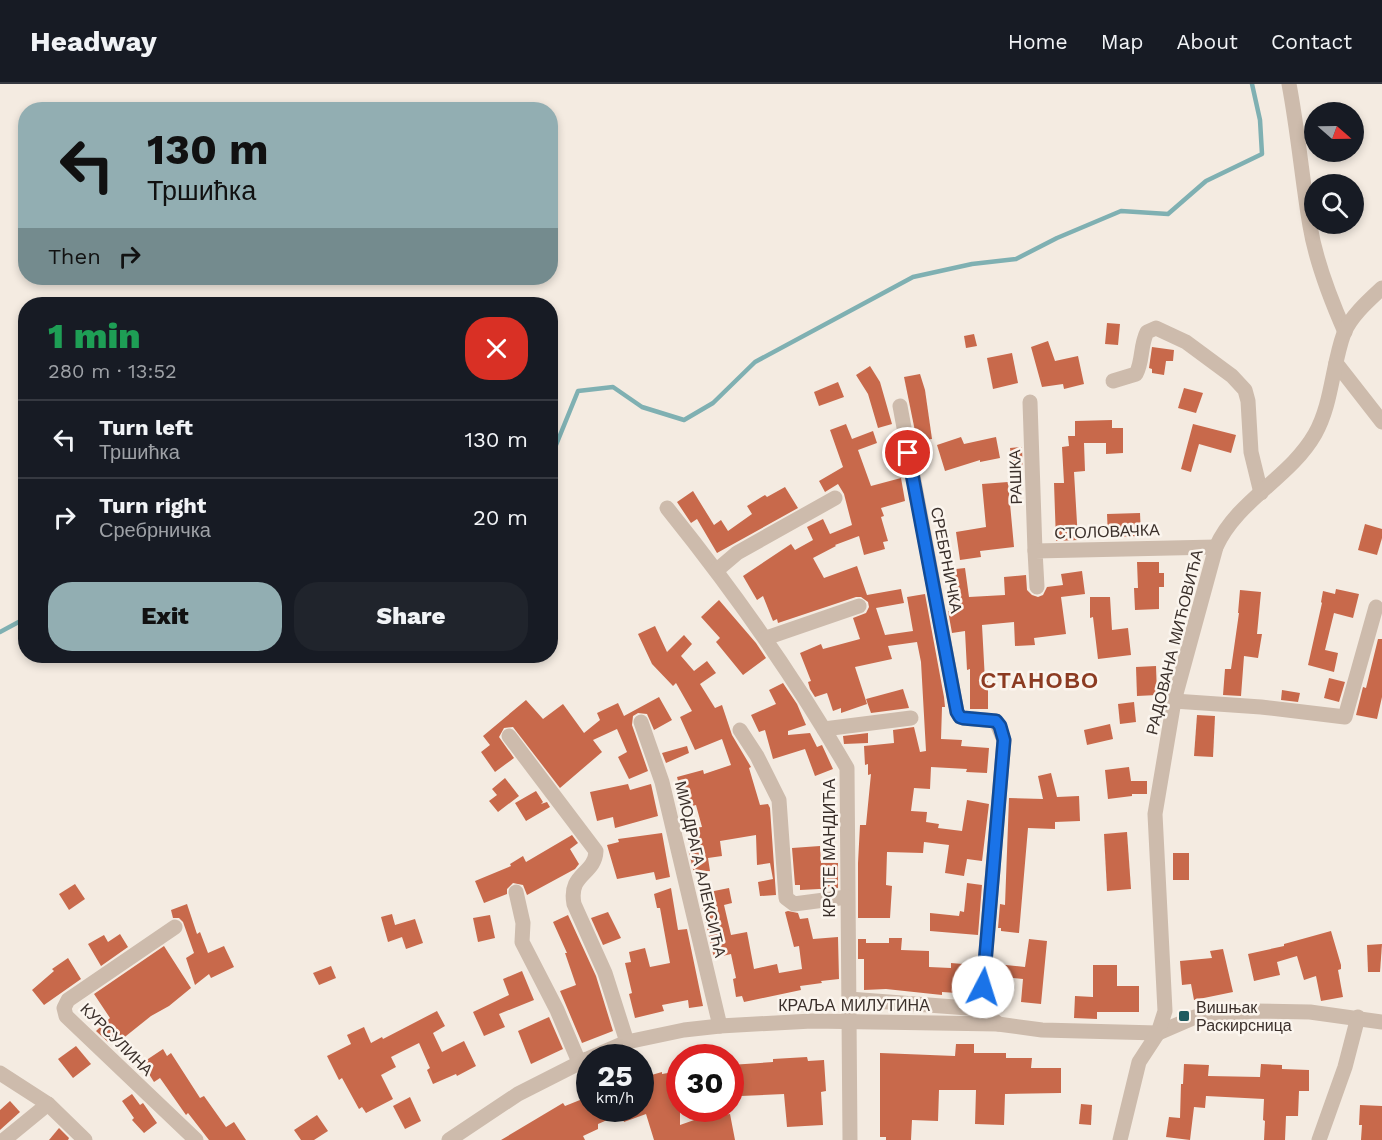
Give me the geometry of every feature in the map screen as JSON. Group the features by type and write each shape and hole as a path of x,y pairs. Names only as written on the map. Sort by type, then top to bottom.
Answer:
{"street":[{"path":"1289,84 1298,128 1310,228 1329,297 1345,332"},
{"name":"РАДОВАНА МИЋОВИЋА","path":"1120,1140 1139,1062 1158,1033 1165,1011 1155,814 1174,700 1216,547 1227,526 1299,455 1315,435 1324,414 1345,332 1357,313 1382,288"},
{"path":"1113,381 1136,374 1140,364 1143,341 1147,332 1156,328 1186,342 1232,376 1245,390 1248,401 1251,452 1261,493"},
{"path":"1336,363 1382,422"},
{"name":"РАШКА","path":"1030,402 1035,551"},
{"name":"СРЕБРНИЧКА","path":"900,406 957,712 963,718 992,719 1000,726 1004,740 981,1009"},
{"path":"717,570 737,553 834,498"},
{"name":"КРСТЕ МАНДИЋА","path":"667,508 717,570 766,638 847,768 850,1140"},
{"name":"СТОЛОВАЧКА","path":"1037,587 1035,551 1216,547"},
{"path":"766,638 859,606"},
{"path":"1174,700 1345,717 1376,607"},
{"path":"824,729 911,718"},
{"name":"МИОДРАГА АЛЕКСИЋА","path":"641,722 662,782 720,1026"},
{"path":"740,730 758,756 779,800 786,898 794,904 847,897"},
{"path":"509,736 596,851 594,860 573,886 572,894 574,904 605,973 627,1042"},
{"path":"516,892 524,923 522,942 577,1044"},
{"name":"КУРСУЛИНА","path":"176,927 69,1000 64,1008 66,1016 196,1140"},
{"path":"849,999 981,1009 998,1024"},
{"path":"1158,1033 1195,1017 1231,1012 1310,1012 1382,1022"},
{"path":"1319,1140 1345,1067 1358,1017"},
{"name":"КРАЉА МИЛУТИНА","path":"622,1044 684,1030 720,1026 849,1021 998,1024 1042,1030 1158,1033"},
{"name":"КРАЉА МИЛУТИНА","path":"448,1140 518,1094 576,1064"},
{"path":"0,1073 48,1104 85,1140"},
{"path":"4,1140 48,1104"}],"building":[{"path":"1107,323 1120,324 1118,345 1105,344"},
{"path":"974,334 977,346 966,348 964,336"},
{"path":"1048,341 1055,361 1078,356 1084,384 1064,389 1063,384 1042,387 1031,347"},
{"path":"1152,347 1174,350 1173,361 1166,361 1164,375 1152,373 1152,369 1149,368"},
{"path":"1012,353 1018,383 993,389 987,358"},
{"path":"870,366 880,382 892,424 878,428 868,394 856,375"},
{"path":"920,374 925,390 932,439 917,441 904,377"},
{"path":"838,382 844,397 819,406 814,392"},
{"path":"1184,388 1203,393 1196,413 1178,408"},
{"path":"1112,420 1112,428 1123,428 1123,453 1106,454 1106,443 1084,443 1085,471 1074,472 1078,540 1056,541 1054,483 1064,483 1062,447 1069,446 1068,436 1075,436 1075,421"},
{"path":"846,424 852,439 873,431 877,443 858,450 871,486 901,478 905,501 881,508 884,516 881,517 888,541 883,542 885,549 864,555 859,536 835,545 813,558 824,578 857,566 867,595 901,589 904,603 876,608 885,635 913,631 907,597 925,594 944,697 941,739 962,740 961,746 989,748 987,773 966,772 967,769 931,767 930,789 914,788 911,811 927,812 926,822 939,824 938,828 962,831 967,800 989,804 982,861 967,859 964,876 945,873 949,845 924,842 923,853 887,852 886,885 892,886 890,918 858,918 860,825 866,825 871,774 868,775 868,764 865,765 864,746 894,743 893,730 914,727 920,752 926,751 921,662 917,642 888,646 892,659 855,667 867,704 841,713 841,708 833,711 827,693 815,697 810,689 808,682 811,681 800,653 821,644 823,649 860,639 853,618 866,613 869,607 868,602 861,597 856,597 778,623 777,619 773,621 763,596 757,600 743,576 791,544 795,550 813,540 807,527 823,519 830,534 852,525 844,494 838,484 825,492 819,481 843,467 830,430"},
{"path":"1193,424 1236,435 1231,453 1199,444 1191,472 1181,469"},
{"path":"961,437 964,444 996,437 1000,458 980,462 980,460 945,471 937,445"},
{"path":"1022,447 1023,481 1014,482 1010,448"},
{"path":"1008,482 1014,547 980,551 981,557 960,560 956,532 986,527 982,484"},
{"path":"785,487 798,508 717,553 697,519 691,523 677,502 693,491 714,525 721,520 728,531 752,514 747,506"},
{"path":"1140,513 1141,536 1108,537 1107,514"},
{"path":"1365,524 1382,529 1377,555 1358,550"},
{"path":"1137,562 1159,562 1159,573 1164,573 1164,587 1159,587 1159,609 1135,610 1134,588 1138,588"},
{"path":"965,568 969,597 1005,595 1004,577 1026,575 1027,590 1038,597 1043,595 1047,587 1063,585 1061,574 1082,571 1085,594 1061,597 1066,634 1034,638 1035,645 1015,646 1014,622 982,625 985,681 988,681 988,709 970,709 970,669 967,670 965,631 952,633 948,611 953,611 947,570"},
{"path":"1336,589 1359,594 1353,618 1334,613 1325,650 1338,653 1334,672 1308,665 1323,591 1335,594"},
{"path":"1240,590 1261,592 1257,634 1262,634 1258,658 1244,656 1241,696 1223,695 1225,669 1231,669"},
{"path":"1090,597 1110,597 1112,630 1128,628 1131,655 1098,659 1093,617 1090,618"},
{"path":"719,600 766,658 743,675 716,642 720,638 701,617"},
{"path":"655,626 667,652 684,635 692,644 681,656 694,671 707,661 716,673 700,684 715,708 722,705 732,735 751,767 749,768 760,805 768,804 770,808 776,895 760,896 758,882 773,879 770,863 757,865 756,835 720,841 722,856 708,858 710,871 694,873 688,849 697,848 694,828 702,827 696,805 685,808 677,777 703,770 704,774 731,765 722,739 695,750 680,717 692,711 676,683 673,686 652,664 638,634"},
{"path":"1378,639 1382,639 1382,697 1377,719 1356,715 1363,687 1366,688"},
{"path":"1156,666 1157,695 1137,696 1136,667"},
{"path":"1329,678 1345,682 1339,702 1324,698"},
{"path":"783,683 797,704 806,725 788,731 788,735 810,733 817,747 822,745 833,769 815,776 805,749 773,759 765,730 759,732 751,715 776,704 769,690"},
{"path":"903,689 909,708 871,713 866,699"},
{"path":"1282,690 1300,693 1298,702 1281,700"},
{"path":"659,697 672,720 654,730 647,714 638,713 633,716 632,725 648,771 629,779 618,757 627,752 617,729 593,740 602,752 560,788 513,727 504,728 499,737 514,758 495,772 481,752 490,745 483,736 526,700 543,719 563,704 584,733 600,720 597,713 618,703 624,716"},
{"path":"1134,702 1136,722 1120,724 1118,704"},
{"path":"1197,715 1215,716 1213,757 1194,756"},
{"path":"1110,724 1113,739 1087,745 1084,730"},
{"path":"868,733 868,743 844,744 843,736"},
{"path":"687,746 689,753 666,763 662,753"},
{"path":"1129,767 1131,781 1147,781 1147,794 1132,794 1132,796 1108,799 1105,770"},
{"path":"1051,773 1057,797 1079,796 1080,821 1055,822 1055,829 1028,828 1019,933 1001,931 1001,928 998,928 1000,904 1005,905 1009,798 1043,799 1038,776"},
{"path":"505,778 519,796 498,812 489,801 497,795 492,789"},
{"path":"628,784 630,790 651,784 658,816 615,828 613,817 597,821 590,792"},
{"path":"536,791 543,802 541,804 547,802 550,807 526,821 515,803"},
{"path":"1127,832 1131,889 1107,891 1104,834"},
{"path":"662,833 670,877 656,880 654,872 617,879 607,845 619,842 618,839"},
{"path":"572,835 578,843 570,849 579,864 575,869 527,895 523,885 513,883 507,889 507,894 484,903 475,881 511,866 510,864 523,856 526,862"},
{"path":"820,846 821,863 838,863 838,888 800,890 800,885 795,885 792,848"},
{"path":"1173,853 1189,853 1189,880 1173,880"},
{"path":"967,883 982,885 978,935 930,931 930,913 959,916 960,911 964,912"},
{"path":"75,884 85,899 69,910 59,894"},
{"path":"671,888 678,930 687,929 703,1006 689,1008 688,1000 662,1005 664,1011 635,1018 625,963 631,962 629,952 645,948 650,967 670,963 660,908 657,908 654,894"},
{"path":"729,888 732,903 724,905 731,935 747,932 754,969 777,964 779,973 802,969 799,946 794,947 785,912 788,911 798,913 800,919 808,918 813,939 838,937 839,979 800,986 801,990 744,1002 742,996 736,997 733,979 736,978 731,954 714,958 699,894"},
{"path":"187,904 197,934 200,932 208,953 224,946 234,967 211,978 209,974 195,985 186,958 194,953 183,922 179,918 173,918 171,910"},
{"path":"608,912 621,938 603,945 591,918"},
{"path":"392,914 395,925 415,919 423,943 406,949 402,937 388,942 381,917"},
{"path":"490,915 495,938 478,942 473,918"},
{"path":"568,915 596,976 613,1031 582,1043 560,991 576,985 565,953 567,953 553,922"},
{"path":"1331,931 1341,965 1341,969 1338,970 1343,997 1321,1001 1316,976 1304,980 1297,956 1277,962 1280,975 1254,981 1248,954 1284,946 1284,944"},
{"path":"120,934 128,947 101,966 88,944 104,935 108,942"},
{"path":"889,938 902,938 901,950 929,951 929,967 951,968 951,963 975,965 972,994 942,992 942,995 886,989 864,990 864,959 858,959 858,939 866,939 866,943 889,943"},
{"path":"1029,939 1047,941 1041,1004 1021,1002 1023,979 994,976 996,964 1025,967"},
{"path":"1382,944 1380,972 1368,972 1367,945"},
{"path":"164,946 191,988 116,1044 111,1039 108,1042 96,1031 110,1018 94,994"},
{"path":"1223,949 1233,992 1194,1000 1191,984 1182,985 1180,961 1212,958 1210,951"},
{"path":"68,958 81,979 44,1005 32,990 54,971 52,969"},
{"path":"1093,965 1117,965 1117,986 1139,986 1139,1012 1097,1012 1097,1019 1074,1018 1075,996 1093,997"},
{"path":"331,966 336,978 319,985 313,973"},
{"path":"522,971 534,1000 499,1014 505,1027 484,1036 473,1012 509,995 503,979"},
{"path":"437,1011 445,1026 433,1033 442,1052 464,1041 476,1066 457,1076 456,1074 433,1084 427,1070 430,1068 419,1043 391,1057 396,1067 381,1075 393,1099 366,1113 362,1107 359,1109 342,1078 339,1080 327,1056 351,1044 347,1035 364,1027 371,1043"},
{"path":"549,1017 563,1049 531,1064 518,1031"},
{"path":"956,1044 974,1044 974,1053 1006,1053 1006,1058 1032,1058 1031,1068 1061,1068 1061,1093 1005,1094 1004,1125 975,1124 976,1090 939,1090 938,1121 912,1120 911,1140 886,1140 886,1137 880,1137 880,1053 955,1056"},
{"path":"76,1046 91,1064 73,1078 58,1059"},
{"path":"163,1049 167,1056 171,1053 200,1098 204,1096 226,1127 234,1122 246,1140 209,1140 188,1113 186,1115 160,1078 154,1082 142,1063"},
{"path":"807,1057 808,1061 824,1060 826,1091 821,1092 823,1125 787,1127 784,1094 744,1096 744,1064 773,1062 773,1059"},
{"path":"1184,1064 1209,1065 1208,1076 1260,1077 1261,1064 1282,1065 1282,1069 1309,1070 1309,1091 1299,1091 1298,1116 1286,1116 1285,1140 1264,1140 1264,1099 1206,1096 1205,1108 1194,1107 1190,1140 1166,1137 1169,1117 1180,1118"},
{"path":"662,1072 662,1074 666,1073 666,1122 680,1122 680,1125 688,1122 732,1122 735,1140 654,1140 648,1122 654,1122 654,1074"},
{"path":"132,1094 140,1105 143,1103 157,1123 144,1133 132,1120 134,1118 122,1101"},
{"path":"410,1097 421,1121 405,1129 393,1106"},
{"path":"10,1101 20,1112 0,1130 0,1110"},
{"path":"576,1102 576,1122 603,1122 598,1124 598,1129 583,1136 585,1140 501,1140 563,1103 565,1106"},
{"path":"1081,1104 1092,1105 1091,1125 1079,1124"},
{"path":"1360,1105 1382,1106 1382,1140 1361,1140"},
{"path":"317,1115 328,1131 314,1140 301,1140 294,1130"},
{"path":"59,1128 69,1138 68,1140 49,1140"}],"waterway":[{"path":"558,440 578,391 613,387 642,407 684,420 713,403 755,362 913,277 972,264 1016,259 1057,238 1121,211 1168,214 1206,181 1262,154 1260,120 1252,84"},
{"path":"0,632 18,622"}],"place":[{"name":"Вишњак Раскирсница","path":"1184,1016"}],"district":[{"name":"СТАНОВО","path":"1040,680"}],"route":[{"path":"908,453 957,712 963,718 996,721 1004,740 983,987"}]}
